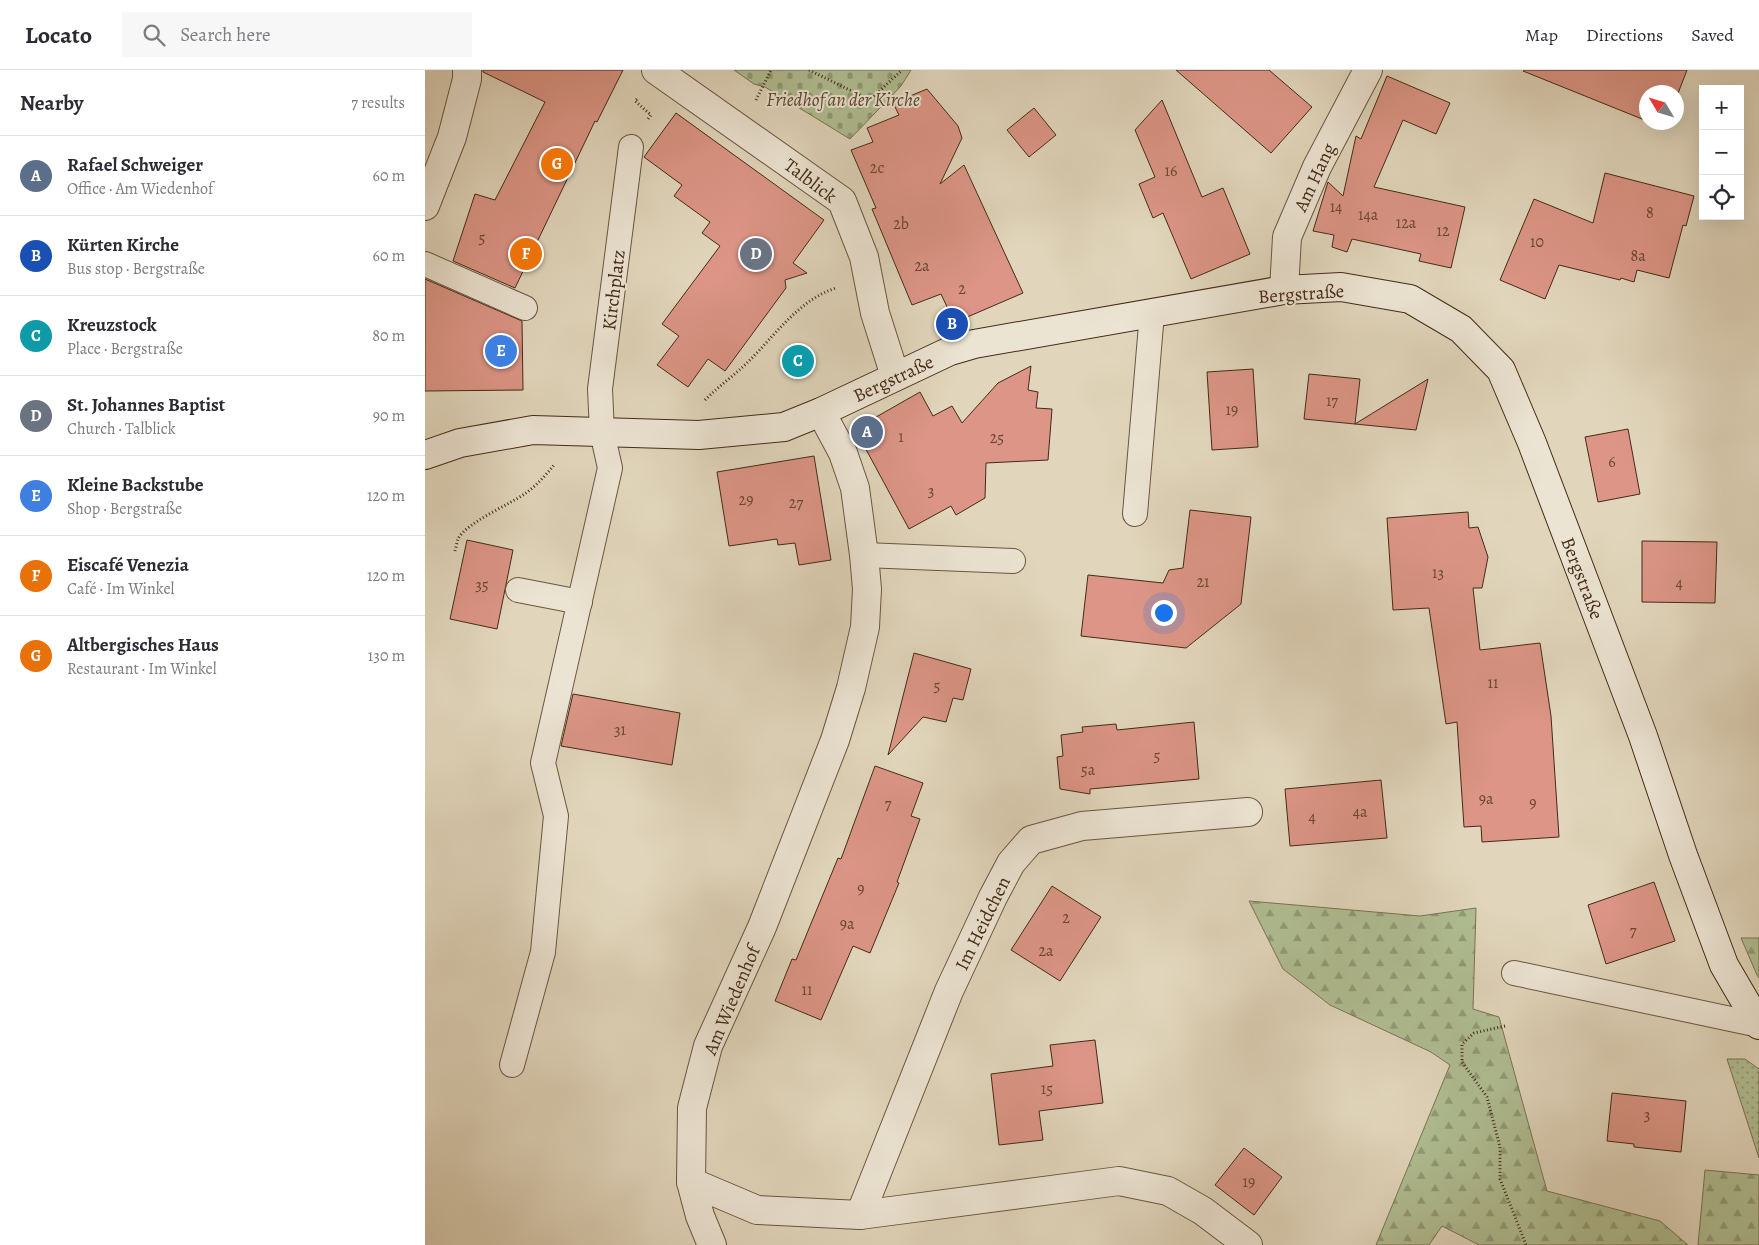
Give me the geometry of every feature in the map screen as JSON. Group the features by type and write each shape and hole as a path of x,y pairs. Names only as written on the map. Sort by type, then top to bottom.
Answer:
{"street":[{"path":"425,206 452,137 467,79 467,70"},
{"name":"Talblick","path":"656,70 842,201 864,257 875,313 895,376"},
{"name":"Am Hang","path":"1283,290 1287,236 1317,166 1369,70"},
{"name":"Bergstraße","path":"425,455 460,442 533,430 699,435 784,427 821,412 950,351 974,344 1283,290 1341,287 1410,299 1461,329 1501,370 1533,443 1640,727 1683,855 1724,965 1759,1025"},
{"name":"Am Wiedenhof","path":"712,1245 700,1216 691,1182 693,1108 708,1046 762,927 835,740 851,688 865,627 867,589 855,488 843,453 821,412"},
{"name":"Im Heidchen","path":"860,1215 949,991 1011,863 1031,840 1082,826 1248,812"},
{"path":"691,1182 757,1210 860,1215 1119,1181 1168,1191 1203,1211 1248,1245"}],"lane":[{"name":"Kirchplatz","path":"511,1064 543,952 556,816 543,763 610,468 602,432 600,389 631,147"},
{"path":"425,264 525,308"},
{"path":"1135,514 1152,313"},
{"path":"864,555 1013,561"},
{"path":"518,590 580,602"},
{"path":"1514,973 1759,1025"}],"path":[{"path":"763,86 771,70"},
{"path":"809,70 870,100 902,70"},
{"path":"635,101 651,115"},
{"path":"670,434 745,364 805,304 823,292 868,277"},
{"path":"455,551 458,538 481,518 527,492 542,479 556,463 562,431"},
{"path":"1505,1026 1474,1033 1462,1044 1462,1062 1487,1097 1500,1147 1500,1178 1526,1245"}],"green space":[{"name":"Friedhof an der Kirche","path":"734,70 911,70 901,86 850,139 765,87 754,84"},
{"path":"1249,901 1420,916 1476,908 1473,1009 1499,1017 1547,1191 1660,1221 1688,1245 1479,1245 1442,1226 1429,1245 1376,1245 1450,1065 1431,1052 1330,1005 1283,969"},
{"path":"1741,938 1759,938 1759,978 1757,975"},
{"path":"1727,1059 1745,1059 1759,1069 1759,1158"},
{"path":"1705,1170 1759,1175 1759,1245 1698,1245"}],"building":[{"path":"483,70 623,70 597,122 595,121 515,288 453,261 475,194 495,200 545,102 483,72"},
{"path":"1176,70 1269,70 1312,107 1271,153"},
{"path":"1687,70 1681,85 1639,85 1639,118 1523,71"},
{"path":"1387,76 1450,103 1436,134 1403,120 1374,187 1465,207 1451,268 1419,261 1421,254 1352,239 1347,252 1332,247 1334,235 1313,231 1328,182 1343,196 1356,136 1361,139"},
{"path":"927,89 958,126 962,138 940,184 964,165 1023,293 965,318 949,311 941,294 912,305 872,209 876,208 851,150 873,142 867,128 899,115 893,103"},
{"path":"1162,100 1202,197 1223,188 1250,254 1191,279 1163,213 1153,218 1139,184 1155,177 1135,130"},
{"path":"1034,108 1056,135 1029,157 1007,130"},
{"path":"676,113 824,220 793,263 807,273 785,280 786,288 725,371 708,359 688,387 657,365 679,336 662,324 720,246 702,233 710,222 674,196 682,185 644,157"},
{"path":"1605,173 1694,196 1686,226 1683,225 1669,278 1637,270 1634,282 1559,265 1545,299 1500,280 1534,199 1593,223"},
{"path":"425,279 522,321 523,390 425,391"},
{"path":"1031,366 1028,390 1038,392 1036,408 1052,409 1048,460 986,463 985,498 956,515 951,506 909,529 855,429 920,392 933,416 952,406 962,423 998,383"},
{"path":"1253,369 1258,447 1212,450 1207,372"},
{"path":"1309,374 1360,379 1355,424 1428,379 1416,430 1304,419"},
{"path":"1628,429 1640,494 1598,502 1585,437"},
{"path":"814,456 831,560 799,565 795,543 778,545 777,539 729,546 717,472"},
{"path":"1190,510 1251,517 1241,604 1186,648 1081,636 1088,575 1163,583 1169,570 1183,568"},
{"path":"1468,512 1469,528 1478,527 1488,557 1482,588 1473,588 1480,650 1540,643 1551,716 1559,837 1482,842 1481,826 1464,827 1457,722 1446,724 1429,608 1393,610 1387,518"},
{"path":"467,540 513,550 497,629 450,619"},
{"path":"1642,541 1717,542 1715,603 1642,602"},
{"path":"914,653 971,669 963,700 953,698 946,722 923,717 888,755"},
{"path":"573,694 680,713 672,765 561,746"},
{"path":"1194,722 1199,779 1090,789 1090,794 1060,789 1057,757 1063,756 1061,735 1083,732 1082,727 1116,724 1117,730"},
{"path":"875,766 923,783 911,816 920,819 897,882 899,883 870,953 853,946 821,1020 775,1001 792,959 796,960 838,858 841,859"},
{"path":"1381,780 1387,838 1290,846 1285,789"},
{"path":"1654,882 1675,941 1606,964 1588,905"},
{"path":"1052,886 1101,917 1060,981 1011,950"},
{"path":"1095,1040 1103,1103 1039,1111 1043,1140 999,1145 991,1074 1053,1066 1050,1045"},
{"path":"1612,1093 1686,1101 1681,1152 1634,1147 1634,1144 1607,1141"},
{"path":"1244,1148 1282,1177 1254,1215 1215,1185"}],"place":[{"name":"Altbergisches Haus","path":"557,164"},
{"name":"Eiscafé Venezia","path":"526,254"},
{"name":"St. Johannes Baptist","path":"756,254"},
{"name":"Kürten Kirche","path":"952,324"},
{"name":"Kleine Backstube","path":"501,351"},
{"name":"Kreuzstock","path":"798,361"},
{"name":"Rafael Schweiger","path":"867,432"}]}
